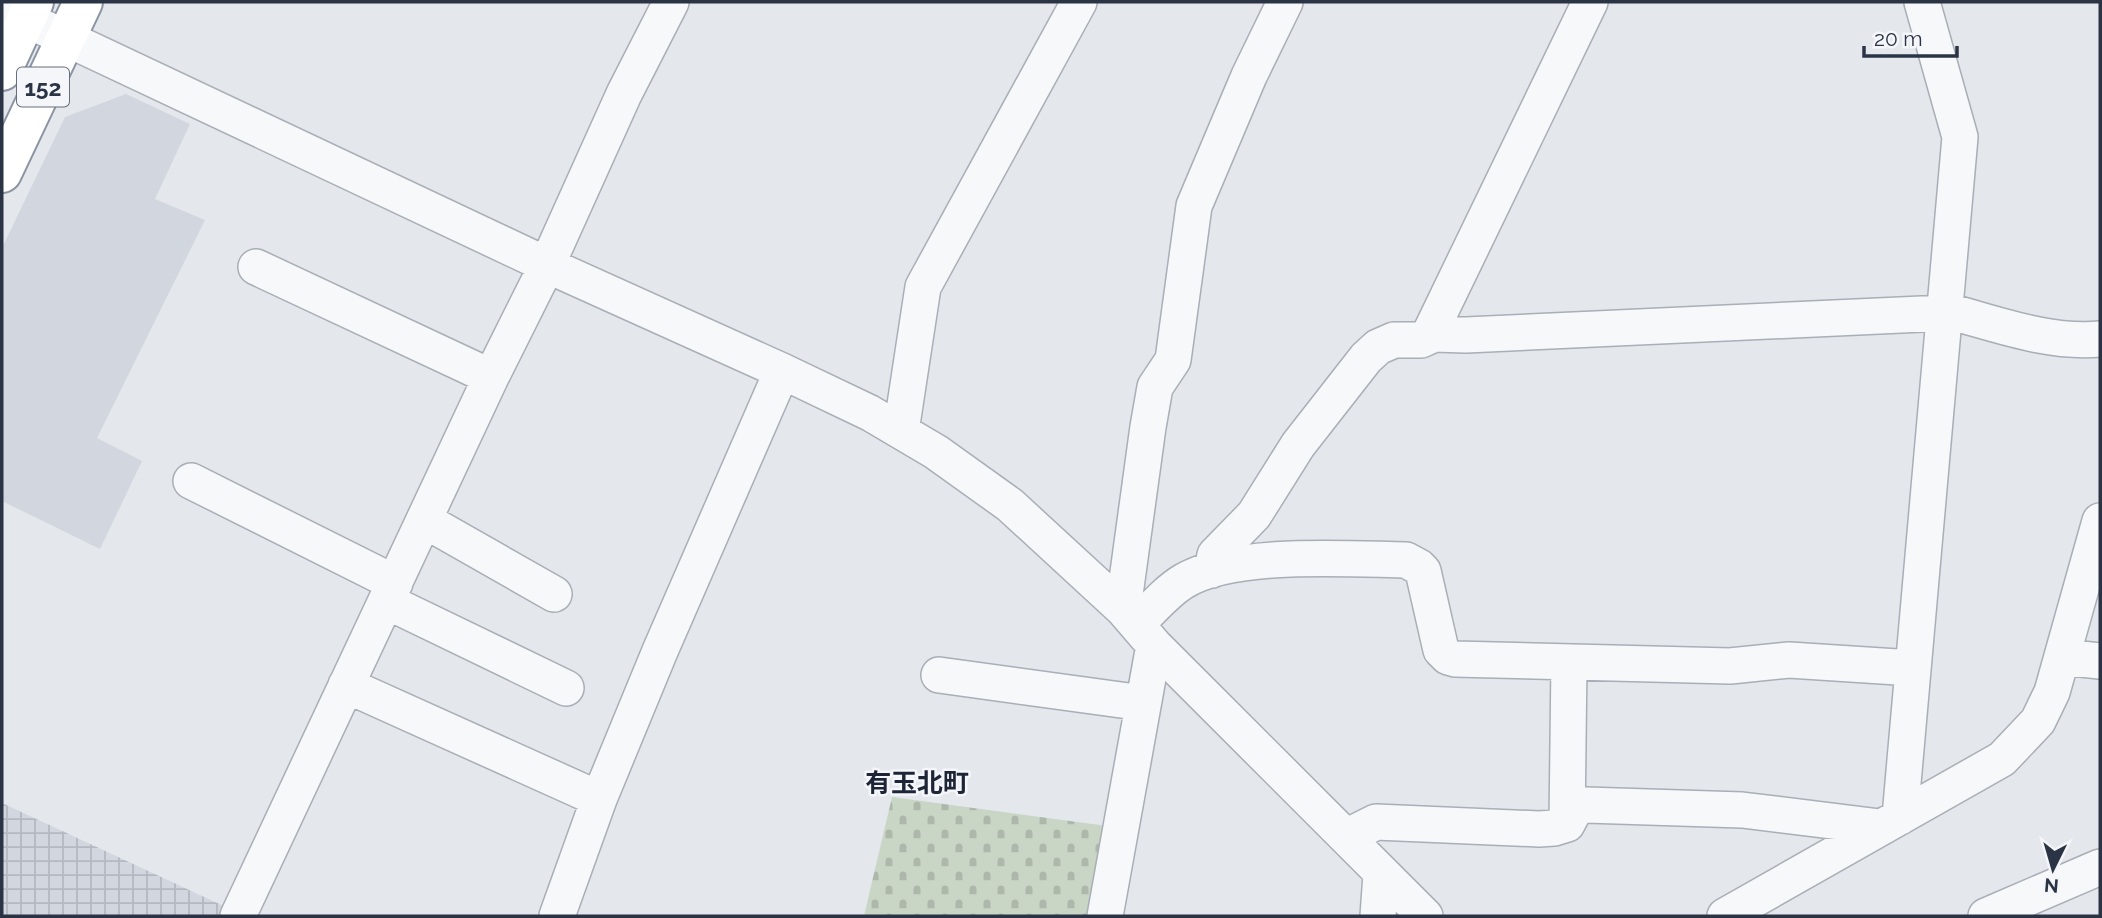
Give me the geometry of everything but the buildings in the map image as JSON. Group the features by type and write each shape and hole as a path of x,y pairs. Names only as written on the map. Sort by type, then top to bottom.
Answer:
{"highway":[{"name":"152","path":"2,173 83,2"},
{"name":"152","path":"2,71 21,10"}],"street":[{"path":"237,916 491,377 547,265 624,94 671,2"},
{"path":"901,431 923,287 1079,2"},
{"path":"1105,916 1141,713 1138,626 1148,427 1155,387 1173,359 1194,206 1249,76 1285,2"},
{"path":"1428,337 1590,2"},
{"path":"1890,822 1913,668 1960,138 1922,2"},
{"path":"21,10 65,40 304,149 547,265 782,371 870,413 936,452 1010,505 1138,626 1424,916"},
{"path":"256,267 491,377"},
{"path":"1212,570 1216,555 1254,515 1298,445 1366,358 1384,343 1399,339 1421,340 1434,334 1466,335 1944,312 2054,336 2078,340 2100,339"},
{"path":"557,916 599,799 660,651 782,371"},
{"path":"191,481 566,688"},
{"path":"424,520 554,594"},
{"path":"1725,916 2002,759 2038,721 2052,692 2100,521"},
{"path":"1138,626 1182,582 1212,570 1270,560 1406,560 1423,571 1441,650 1448,657 1455,659 1730,666 1789,660 1913,668"},
{"path":"2062,657 2100,661"},
{"path":"1567,824 1569,662"},
{"path":"939,675 1141,713"},
{"path":"346,685 599,799"},
{"path":"1016,707 1030,704 1141,713"},
{"path":"1346,836 1376,822 1539,830 1567,824 1576,807 1586,805 1742,810 1890,822"},
{"path":"1986,916 2100,867"},
{"path":"1378,916 1381,873"}],"shaded area":[{"path":"126,94 190,124 155,199 205,220 97,438 142,461 100,549 2,501 2,248 65,117"},
{"path":"2,803 228,908 224,916 2,916"}],"green space":[{"path":"892,797 1107,826 1090,916 864,916"}],"district":[{"name":"有玉北町","path":"917,783"}]}
